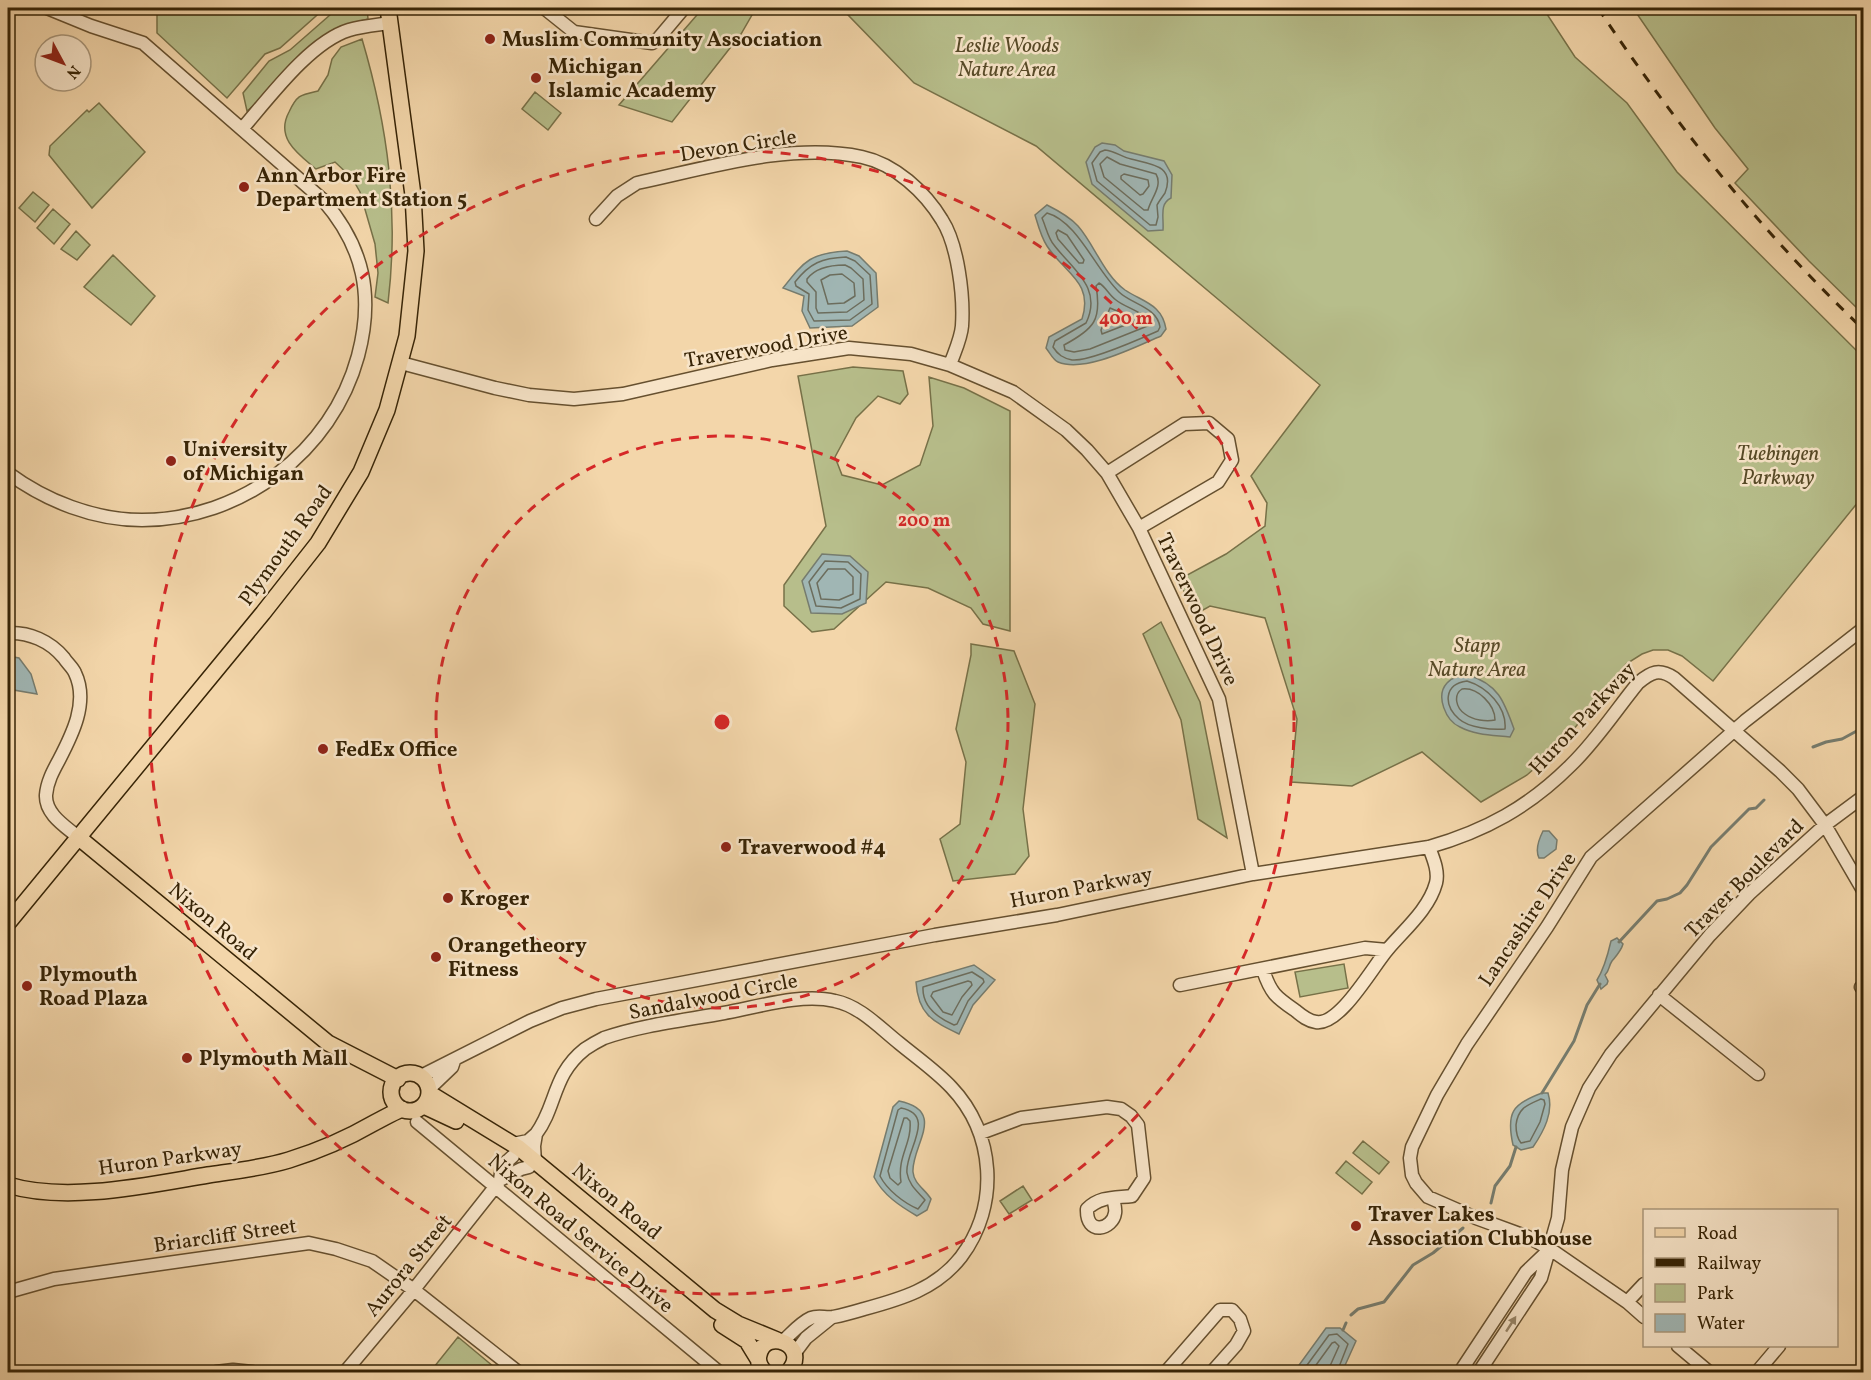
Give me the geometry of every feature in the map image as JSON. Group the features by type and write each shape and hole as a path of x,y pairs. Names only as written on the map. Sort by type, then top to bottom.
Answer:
{"main road":[{"name":"Plymouth Road","path":"8,922 318,543 361,472 387,410 407,336 416,251 413,195 389,15"},
{"name":"Nixon Road","path":"78,837 328,1043 394,1087"},
{"path":"409,1074 426,1091 414,1111 402,1109 394,1101 394,1087 409,1074"},
{"name":"Huron Parkway","path":"335,1141 378,1108 394,1087"},
{"name":"Nixon Road","path":"426,1091 594,1209 715,1310 738,1324 780,1341"},
{"name":"Huron Parkway","path":"8,1185 24,1190 80,1192 148,1185 289,1160 402,1109"},
{"name":"Nixon Road","path":"535,1166 693,1305 747,1341 761,1366"},
{"path":"761,1366 762,1347 766,1343 780,1341 792,1349 793,1366"}],"street":[{"path":"8,473 36,492 64,505 113,518 169,519 217,507 250,494 289,466 324,429 347,389 362,340 366,303 362,272 351,240 334,213 308,186 143,43 91,26 47,8"},
{"path":"544,8 574,32 652,43 684,8"},
{"path":"242,129 310,53 347,30 389,15"},
{"name":"Devon Circle","path":"596,219 617,196 637,183 791,153 833,154 863,158 896,171 931,202 950,232 959,272 962,327 950,365"},
{"name":"Traverwood Drive","path":"400,363 495,388 574,399 623,394 772,360 849,348 911,354 950,365 1013,392 1066,430 1107,473 1139,528 1219,699 1253,874"},
{"path":"1107,473 1184,424 1209,423 1228,439 1232,460 1218,482 1139,528"},
{"name":"Lancashire Drive","path":"1643,1316 1627,1302 1550,1249 1528,1237 1428,1197 1416,1184 1412,1174 1410,1158 1412,1147 1437,1095 1467,1044 1547,927 1591,857 1768,701 1863,628"},
{"path":"8,633 16,632 39,638 59,652 75,673 80,695 78,715 50,778 46,796 49,811 78,837"},
{"name":"Huron Parkway","path":"426,1091 452,1067 454,1061 530,1021 562,1008 596,999 935,935 1057,915 1253,874 1429,847 1469,834 1500,821 1543,791 1572,765 1638,683 1647,675 1655,672 1665,673 1734,730"},
{"path":"1734,730 1797,789 1825,825 1863,892"},
{"name":"Traver Boulevard","path":"1479,1372 1541,1278 1558,1218 1563,1170 1572,1127 1589,1088 1611,1054 1710,935 1749,894 1825,825 1863,796"},
{"path":"1263,970 1268,987 1279,999 1306,1020 1318,1023 1331,1018 1346,1005 1387,950 1417,917 1429,897 1436,881 1435,864 1429,847"},
{"path":"1180,985 1365,948 1387,950"},
{"path":"1659,995 1758,1074"},
{"name":"Sandalwood Circle","path":"535,1166 536,1134 544,1121 557,1083 568,1066 584,1050 602,1039 673,1022 812,998 837,1001 860,1012 950,1086 970,1111 981,1133 988,1174 986,1200 972,1239 960,1257 944,1274 921,1291 899,1300 832,1317 809,1319 780,1341"},
{"path":"981,1133 1021,1118 1107,1107 1121,1109 1138,1125 1144,1178 1132,1196 1113,1198"},
{"name":"Nixon Road Service Drive","path":"417,1122 498,1183 719,1372"},
{"path":"513,1150 536,1134"},
{"name":"Aurora Street","path":"498,1183 502,1166 513,1150"},
{"name":"Aurora Street","path":"345,1372 414,1290 498,1183 521,1169 535,1166"},
{"name":"Briarcliff Street","path":"8,1292 54,1279 309,1243 372,1261 414,1290 519,1372"},
{"path":"1460,1372 1526,1272 1550,1249"},
{"path":"1627,1302 1643,1285"},
{"path":"1166,1372 1220,1310 1232,1310 1240,1319 1244,1331 1236,1345 1212,1372"},
{"name":"Sandalwood Circle","path":"793,1366 806,1338 832,1317"},
{"path":"1679,1347 1709,1372"},
{"path":"1757,1372 1778,1347"},
{"path":"216,1372 233,1370 252,1372"}],"green space":[{"path":"157,8 325,8 280,48 265,54 227,98 157,33"},
{"path":"338,8 367,8 368,19 338,28 314,42 247,111 243,93 269,61 290,50"},
{"path":"703,8 756,8 741,34 672,122 619,105"},
{"path":"832,8 1543,8 1575,57 1627,103 1677,172 1863,357 1863,496 1713,681 1682,656 1668,650 1653,650 1642,654 1626,664 1565,740 1546,758 1527,775 1481,802 1422,752 1352,786 1291,782 1297,719 1265,618 1210,606 1196,614 1178,580 1226,554 1265,526 1267,503 1251,476 1320,385 1036,146 914,83 847,14"},
{"path":"1633,8 1863,8 1863,314 1735,183 1748,169 1715,128"},
{"path":"362,39 379,104 389,170 392,235 388,303 375,297 378,273 375,244 360,192 352,178 335,162 316,169 290,145 285,130 285,121 294,102 303,95 318,91 328,75 332,59 341,47"},
{"path":"535,92 561,113 548,130 522,109"},
{"path":"99,103 145,152 92,208 49,155 50,146 87,110 89,112"},
{"path":"33,192 49,205 35,222 19,208"},
{"path":"53,209 70,224 54,244 37,228"},
{"path":"76,231 90,245 77,260 61,249"},
{"path":"113,255 155,296 131,325 84,287"},
{"path":"853,367 903,371 908,394 900,404 878,396 856,418 835,457 842,475 882,485 920,465 933,426 929,377 964,388 1010,411 1010,631 983,624 971,608 928,588 886,582 834,629 812,632 784,606 784,585 826,526 798,376"},
{"path":"1161,622 1200,702 1227,838 1198,819 1181,720 1143,634"},
{"path":"971,644 1014,651 1035,704 1023,809 1029,856 1015,874 953,881 940,839 960,824 966,762 956,729 971,655"},
{"path":"1344,964 1348,988 1300,997 1295,972"},
{"path":"1363,1141 1389,1162 1379,1174 1353,1153"},
{"path":"1346,1161 1372,1182 1362,1194 1336,1173"},
{"path":"1023,1186 1032,1200 1009,1214 1000,1201"},
{"path":"458,1337 500,1372 430,1372"}],"water":[{"path":"1102,143 1164,161 1172,175 1171,198 1163,207 1163,230 1148,231 1092,184 1086,162 1095,147"},
{"path":"1047,205 1078,226 1118,284 1156,309 1166,329 1161,336 1096,362 1069,364 1058,362 1053,358 1046,348 1049,337 1082,319 1085,306 1081,287 1047,246 1041,235 1035,215"},
{"path":"847,251 859,256 876,273 878,307 852,326 810,328 802,311 804,296 783,288 810,260 825,254"},
{"path":"822,554 850,556 868,572 866,603 842,614 811,613 802,581"},
{"path":"8,656 19,658 31,674 37,694 8,689"},
{"path":"1468,675 1486,683 1503,702 1514,729 1510,737 1472,732 1450,719 1442,701 1444,688 1451,679"},
{"path":"1543,831 1549,831 1557,840 1556,849 1544,858 1539,858 1537,848"},
{"path":"1617,938 1623,944 1605,975 1607,984 1601,989 1597,980 1604,966 1611,941"},
{"path":"974,965 995,980 973,1005 959,1034 941,1025 923,1009 916,982"},
{"path":"1542,1093 1548,1093 1550,1100 1547,1121 1533,1147 1521,1150 1513,1145 1511,1117 1524,1101"},
{"path":"899,1101 914,1106 922,1113 924,1121 924,1130 913,1172 918,1183 931,1199 927,1210 917,1216 887,1195 874,1177 893,1107"},
{"path":"1326,1328 1340,1328 1356,1341 1342,1372 1294,1372"}],"waterway":[{"path":"1813,747 1842,739 1864,727"},
{"path":"1619,942 1657,901 1680,893 1711,847 1749,809 1756,808 1764,800"},
{"path":"1542,1093 1574,1041 1587,1005 1600,984"},
{"path":"1491,1203 1495,1186 1510,1166 1516,1147"},
{"path":"1351,1315 1358,1309 1384,1302 1413,1265 1433,1253 1463,1228"},
{"path":"1343,1330 1346,1323"}],"railway":[{"path":"1598,8 1658,94 1755,216 1826,293 1864,330"}],"place":[{"name":"Muslim Community Association","path":"490,39"},
{"name":"Michigan Islamic Academy","path":"536,78"},
{"name":"Ann Arbor Fire Department Station 5","path":"244,187"},
{"name":"University of Michigan","path":"171,461"},
{"name":"FedEx Office","path":"323,749"},
{"name":"Traverwood #4","path":"726,847"},
{"name":"Kroger","path":"448,898"},
{"name":"Orangetheory Fitness","path":"436,957"},
{"name":"Plymouth Road Plaza","path":"27,986"},
{"name":"Plymouth Mall","path":"187,1058"},
{"name":"Traver Lakes Association Clubhouse","path":"1356,1226"}],"park label":[{"name":"Leslie Woods Nature Area","path":"1007,57"},
{"name":"Tuebingen Parkway","path":"1778,465"},
{"name":"Stapp Nature Area","path":"1477,657"}]}
